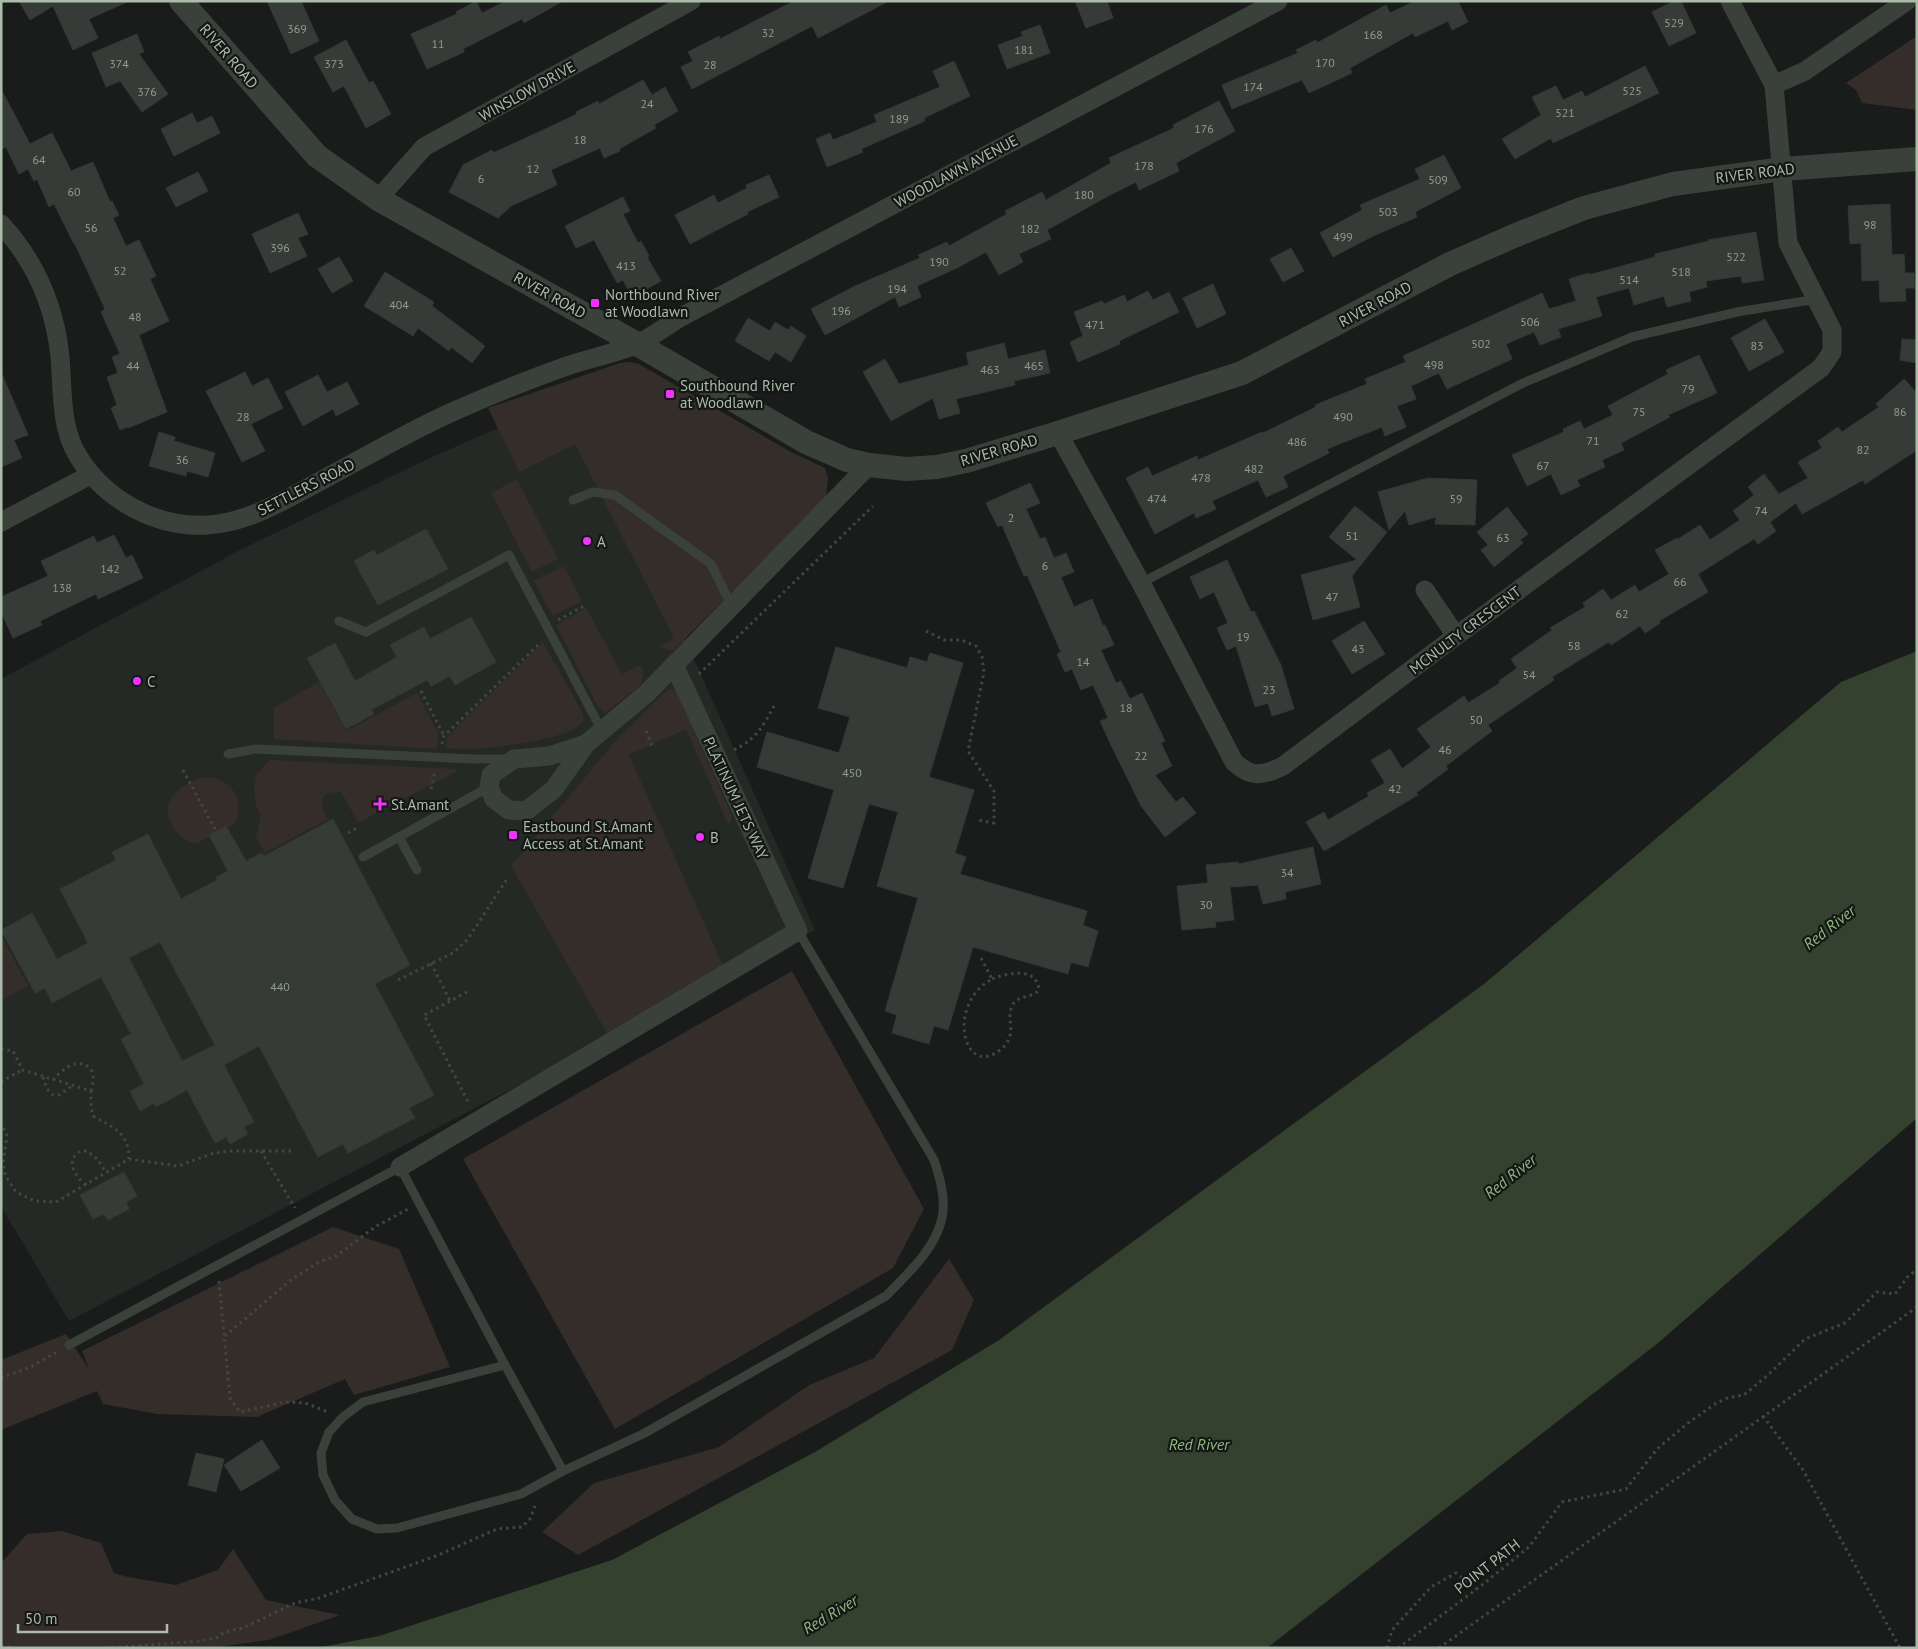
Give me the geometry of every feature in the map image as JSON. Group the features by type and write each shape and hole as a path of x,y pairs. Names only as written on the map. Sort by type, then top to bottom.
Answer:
{"street":[{"name":"RIVER ROAD","path":"181,1 317,156 378,199 637,344 806,442 847,460 869,465 906,469 936,467 966,461 1242,373 1450,264 1584,208 1673,184 1782,169 1917,159"},
{"name":"WINSLOW DRIVE","path":"378,199 424,147 691,1"},
{"name":"WOODLAWN AVENUE","path":"637,344 681,317 1278,1"},
{"path":"1730,1 1774,85 1805,71 1907,1"},
{"name":"MCNULTY CRESCENT","path":"1058,433 1141,583 1234,762 1243,770 1255,774 1269,773 1283,766 1456,636 1821,368 1832,352 1832,330 1788,243 1774,85"},
{"name":"SETTLERS ROAD","path":"1,224 19,242 45,295 54,321 58,340 62,402 66,426 77,454 90,475 106,490 139,511 161,520 206,525 226,522 264,510 448,414 568,366 637,344"},
{"path":"586,744 549,756 514,758 491,775 489,787 494,799 509,810 526,811 554,788 586,744 647,693 869,465"},
{"path":"1,522 90,475"},
{"path":"1425,590 1456,636"},
{"name":"PLATINUM JETS WAY","path":"674,665 798,931"},
{"path":"400,1167 798,931"}],"lane":[{"path":"1141,583 1529,380 1632,337 1737,312 1817,299"},
{"path":"573,500 593,492 615,495 711,564 732,607"},
{"path":"339,621 366,632 509,555 602,731"},
{"path":"228,754 256,749 438,757 514,758"},
{"path":"363,857 489,787"},
{"path":"399,837 417,870"},
{"path":"505,1365 363,1402 343,1417 329,1432 321,1453 323,1475 335,1500 352,1519 378,1529 397,1528 521,1494 562,1472 643,1434 886,1296 917,1264 931,1244 942,1218 942,1185 934,1160 798,931"},
{"path":"69,1345 400,1167 562,1472"}],"path":[{"path":"685,687 873,506"},
{"path":"431,789 444,736 549,629 586,605"},
{"path":"926,631 944,640 961,640 976,646 982,657 984,672 968,751 994,790 994,823 978,820"},
{"path":"421,691 444,736"},
{"path":"717,758 748,743 762,728 774,706"},
{"path":"646,732 652,746"},
{"path":"183,770 216,831"},
{"path":"348,833 357,828"},
{"path":"398,980 453,952 468,939 507,879"},
{"path":"981,958 992,979"},
{"path":"431,963 450,1001"},
{"path":"1024,973 1034,978 1039,985 1039,990 1036,994 1019,998 1014,1002 1011,1034 1008,1040 1000,1050 985,1056 976,1054 968,1048 964,1026 965,1012 974,993 992,979 1006,974 1024,973"},
{"path":"467,992 424,1015 473,1111"},
{"path":"1,1049 14,1050 23,1070"},
{"path":"53,1080 72,1064 82,1063 89,1067 93,1074 91,1091 93,1116 122,1133 129,1149 129,1159"},
{"path":"1,1082 23,1070 91,1091"},
{"path":"43,1076 47,1089 53,1095 58,1095 73,1086"},
{"path":"1,1122 7,1136 3,1162 9,1184 16,1192 35,1201 56,1202 129,1159 178,1166 210,1154 227,1151 294,1151"},
{"path":"86,1185 77,1178 73,1170 72,1160 75,1153 83,1150 91,1152 106,1173"},
{"path":"260,1151 302,1220"},
{"path":"224,1336 292,1280 319,1262 336,1256 375,1227 419,1203"},
{"path":"217,1265 230,1398 240,1412 286,1402 305,1403 343,1417"},
{"name":"POINT PATH","path":"1398,1648 1477,1589 1529,1547 1562,1502 1626,1489 1657,1449 1688,1423 1727,1398 1744,1395 1769,1374 1804,1339 1845,1323 1877,1292 1895,1294 1909,1275 1917,1270"},
{"path":"1440,1648 1917,1307"},
{"path":"1,1378 30,1367 69,1345"},
{"path":"1763,1416 1803,1470 1900,1648"},
{"path":"106,1648 200,1641 220,1637 224,1632 243,1628 295,1603 319,1598 436,1556 497,1529 522,1527 530,1519 543,1482"},
{"path":"1387,1648 1392,1630 1430,1587 1456,1573 1477,1589"},
{"path":"1,1646 14,1648"}],"shaded area":[{"path":"1917,36 1917,110 1862,103 1856,90 1846,83"},
{"path":"630,362 639,364 791,452 825,468 828,478 826,498 673,651 660,647 674,638 575,444 519,472 488,408 620,363"},
{"name":"St.Amant","path":"615,376 682,632 815,930 69,1321 1,1206 1,679 240,550 421,462"},
{"path":"517,479 558,559 532,572 491,493"},
{"path":"564,566 582,601 553,616 534,581"},
{"path":"586,608 622,674 640,665 642,666 643,679 640,686 606,712 602,711 596,703 556,625"},
{"path":"543,642 582,712 584,721 565,733 550,738 483,748 445,748 447,737"},
{"path":"319,682 346,731 417,693 438,733 439,738 436,749 274,739 273,708"},
{"path":"670,689 676,691 732,816 730,823 728,824 686,729 629,755 723,966 609,1036 511,866 617,739"},
{"path":"270,760 456,769 456,772 358,823 341,791 325,794 322,804 328,819 265,853 256,838 261,816 256,805 254,786 257,774"},
{"path":"209,777 227,784 235,793 238,816 236,821 222,831 196,844 180,836 175,830 170,822 168,807 170,799 183,786"},
{"path":"1,935 28,986 1,1000"},
{"path":"792,971 924,1209 893,1268 615,1429 463,1159"},
{"path":"333,1227 399,1249 450,1367 354,1395 345,1379 257,1417 157,1414 103,1404 97,1391 1,1430 1,1360 66,1334 89,1369 82,1351"},
{"path":"949,1259 974,1300 952,1350 578,1555 542,1532 594,1483 719,1447 809,1385 874,1358"},
{"path":"62,1531 101,1543 114,1573 176,1585 218,1570 233,1549 266,1600 340,1615 269,1640 209,1648 1,1648 1,1563 27,1534"}],"water":[{"name":"Red River","path":"1917,651 1917,1118 1658,1343 1267,1648 316,1648 379,1636 612,1560 815,1452 999,1340 1484,984 1841,682"}],"building":[{"path":"19,1 129,1 89,19 98,38 73,50 53,6 30,20"},
{"path":"267,1 301,1 319,41 291,54"},
{"path":"476,1 482,13 506,1 563,1 524,23 522,19 463,49 464,52 427,69 411,34 457,14 456,12"},
{"path":"794,1 889,1 818,38 812,26 692,89 681,67 693,61 688,52 719,36 720,39"},
{"path":"1075,1 1107,1 1113,18 1086,28"},
{"path":"1415,1 1458,1 1468,22 1452,30 1448,21 1415,37 1413,33 1350,68 1352,73 1309,93 1302,80 1232,109 1222,85 1298,53 1296,50 1316,40 1317,43 1386,5 1390,13"},
{"path":"1674,1 1681,1 1696,33 1669,46 1652,12"},
{"path":"1040,25 1050,53 1007,69 998,45 1023,36 1021,32"},
{"path":"137,34 144,52 139,54 168,94 142,112 120,81 106,87 92,53"},
{"path":"346,40 369,83 373,81 391,114 366,128 344,86 333,92 314,57"},
{"path":"954,61 970,96 924,118 925,121 861,149 863,152 827,167 816,139 830,133 833,140 877,122 874,115 940,87 933,71"},
{"path":"1645,66 1659,93 1553,143 1551,138 1515,159 1502,139 1541,115 1532,97 1556,86 1563,100 1582,91 1585,97"},
{"path":"643,80 652,95 665,87 678,111 654,125 656,128 619,149 620,151 604,158 600,148 551,170 557,185 511,206 498,218 449,192 463,165 492,150 493,153 577,114 576,112 598,101 599,104"},
{"path":"1,89 30,144 52,133 71,171 93,162 110,202 112,201 119,215 113,218 126,246 139,240 156,276 150,279 169,321 139,335 167,412 120,430 111,408 117,405 107,377 118,373 112,357 120,354 101,312 105,309 54,204 49,207 37,179 34,181 28,169 19,174 6,147 1,149"},
{"path":"1219,101 1235,131 1176,163 1179,171 1139,190 1136,182 1047,230 1051,239 1019,254 1023,262 999,275 986,252 959,267 917,286 921,297 899,307 895,297 825,335 811,309 855,286 920,258 918,255 947,242 949,246 1007,214 1005,211 1042,192 1046,200 1111,163 1109,158 1174,128 1173,125"},
{"path":"192,113 197,123 212,116 220,133 174,156 161,129"},
{"path":"1444,155 1461,188 1415,212 1417,217 1373,236 1333,257 1320,233 1362,210 1360,205 1420,179 1415,169"},
{"path":"198,172 208,191 176,207 166,188"},
{"path":"769,175 779,197 747,212 748,214 690,244 675,215 714,195 718,203 747,188 746,185"},
{"path":"623,197 630,211 623,214 638,243 641,241 649,256 647,257 661,281 632,297 623,280 617,283 594,240 576,248 565,226"},
{"path":"1890,204 1892,255 1904,254 1905,273 1914,273 1915,288 1905,288 1906,301 1880,302 1879,280 1862,281 1861,243 1850,244 1848,206"},
{"path":"298,213 308,234 298,238 307,256 270,273 252,234"},
{"path":"1756,232 1764,280 1742,283 1741,276 1706,281 1707,287 1689,292 1691,301 1667,307 1664,296 1634,305 1629,288 1596,297 1602,316 1558,329 1561,337 1540,345 1534,332 1506,344 1512,359 1447,389 1439,373 1411,386 1416,399 1397,406 1406,427 1385,436 1382,427 1327,449 1329,453 1283,476 1288,487 1266,497 1258,480 1212,501 1216,509 1196,518 1194,513 1155,534 1126,478 1148,467 1152,476 1197,456 1198,460 1263,433 1316,407 1315,405 1367,384 1365,379 1406,362 1403,356 1542,293 1549,309 1576,301 1569,279 1655,257 1655,254 1708,240"},
{"path":"1291,248 1304,271 1283,282 1270,259"},
{"path":"339,257 353,281 332,293 318,269"},
{"path":"385,272 434,302 432,306 485,346 472,363 451,347 449,351 418,328 413,336 364,306"},
{"path":"1213,284 1226,314 1197,328 1183,298"},
{"path":"1148,291 1153,300 1169,292 1179,312 1119,341 1120,344 1078,362 1070,342 1083,336 1074,312 1102,301 1104,304 1124,295 1127,302"},
{"path":"748,318 770,331 775,322 788,330 791,326 806,336 791,362 775,352 769,361 735,341"},
{"path":"1765,319 1784,352 1749,371 1731,338"},
{"path":"1902,339 1917,340 1917,363 1900,360"},
{"path":"1004,343 1008,359 1045,350 1050,373 1014,381 1015,385 956,399 960,413 939,419 933,398 891,421 863,372 885,359 899,384 969,365 966,353"},
{"path":"1699,355 1717,393 1668,415 1670,417 1621,443 1624,450 1602,460 1605,467 1577,480 1580,486 1561,495 1551,474 1527,486 1512,455 1564,432 1563,429 1580,421 1584,429 1613,415 1608,406 1668,374 1666,370"},
{"path":"1,372 28,435 14,440 22,458 1,467"},
{"path":"245,372 252,386 268,378 283,408 251,424 265,451 242,462 206,391"},
{"path":"318,375 327,392 347,382 359,404 336,416 333,409 303,426 285,392"},
{"path":"1904,379 1917,393 1917,450 1865,484 1863,480 1802,514 1796,503 1770,522 1776,531 1758,544 1754,539 1698,574 1708,592 1659,621 1660,623 1645,633 1640,626 1611,645 1609,642 1552,677 1554,680 1488,725 1492,731 1446,766 1448,769 1416,793 1418,795 1324,851 1306,822 1324,812 1328,820 1369,796 1367,793 1385,783 1371,760 1390,749 1402,769 1431,747 1417,729 1464,696 1468,703 1500,683 1499,681 1517,668 1511,659 1552,630 1550,628 1585,607 1583,603 1603,589 1611,600 1635,585 1639,592 1669,574 1655,550 1678,539 1700,525 1710,540 1740,520 1733,511 1754,495 1748,487 1764,474 1779,494 1808,478 1798,462 1822,448 1818,441 1838,427 1842,432 1879,407 1876,404"},
{"path":"159,432 175,437 174,441 215,453 208,477 187,471 186,476 149,466"},
{"path":"1428,478 1477,480 1475,525 1435,524 1436,517 1409,525 1405,511 1389,530 1378,492"},
{"path":"1030,483 1040,503 1026,509 1040,539 1045,537 1054,558 1066,553 1074,572 1061,577 1074,607 1092,599 1103,626 1105,625 1114,645 1101,650 1116,683 1121,681 1130,699 1142,693 1165,741 1161,743 1172,766 1155,775 1176,802 1183,797 1196,813 1165,837 1141,806 1111,745 1100,721 1108,718 1093,685 1081,690 1072,669 1065,672 1057,654 1061,652 1027,575 1024,576 1002,525 998,527 986,503"},
{"path":"1355,506 1387,532 1352,576 1360,607 1313,620 1301,575 1357,560 1329,537"},
{"path":"1507,507 1528,534 1520,540 1523,543 1494,567 1481,550 1488,545 1477,532"},
{"path":"426,529 448,569 378,605 354,561 374,550 377,555"},
{"path":"114,535 126,558 132,555 143,578 98,599 96,594 40,621 42,625 13,638 1,612 1,597 48,576 41,561 94,536 97,543"},
{"path":"1227,560 1251,612 1254,611 1281,665 1294,709 1272,716 1268,703 1255,707 1236,646 1227,650 1217,628 1228,623 1214,592 1200,599 1190,577"},
{"path":"471,617 496,662 455,685 450,676 431,686 427,680 371,710 374,714 346,729 307,658 335,643 355,681 397,657 390,645 424,627 430,639"},
{"path":"1364,621 1385,654 1352,674 1332,641"},
{"path":"836,647 907,668 910,657 927,662 930,653 963,663 929,777 974,790 955,853 966,857 960,874 1087,911 1083,925 1098,931 1088,967 1071,962 1068,974 973,947 948,1030 934,1026 929,1044 892,1033 897,1015 885,1011 918,898 877,886 898,812 869,804 843,888 808,878 834,790 757,767 767,732 839,753 850,717 818,708"},
{"path":"333,819 410,965 375,984 434,1095 409,1108 415,1118 348,1153 343,1144 318,1157 259,1046 224,1065 254,1122 244,1127 248,1134 230,1144 226,1137 215,1143 187,1090 156,1107 154,1103 140,1111 130,1091 144,1084 121,1039 131,1034 101,977 52,1003 45,988 35,993 1,930 32,913 57,959 88,943 60,889 116,860 112,852 148,834 181,899 217,880 216,877 228,871 209,835 226,826 246,861 262,853 264,856","holes":["160,942 215,1045 182,1061 129,958"]},
{"path":"1313,847 1321,884 1285,892 1286,899 1263,904 1258,885 1230,887 1234,920 1215,922 1216,927 1182,930 1177,886 1208,883 1206,865 1238,862 1239,864"},
{"path":"124,1172 137,1196 126,1202 129,1209 108,1220 104,1214 93,1219 80,1195"},
{"path":"262,1440 280,1468 241,1491 224,1465"},
{"path":"196,1453 224,1459 216,1492 188,1485"}],"place":[{"name":"Northbound River at Woodlawn","path":"595,303"},
{"name":"Southbound River at Woodlawn","path":"670,394"},
{"name":"A","path":"587,541"},
{"name":"C","path":"137,681"},
{"name":"St.Amant","path":"380,804"},
{"name":"Eastbound St.Amant Access at St.Amant","path":"513,835"},
{"name":"B","path":"700,837"}]}
